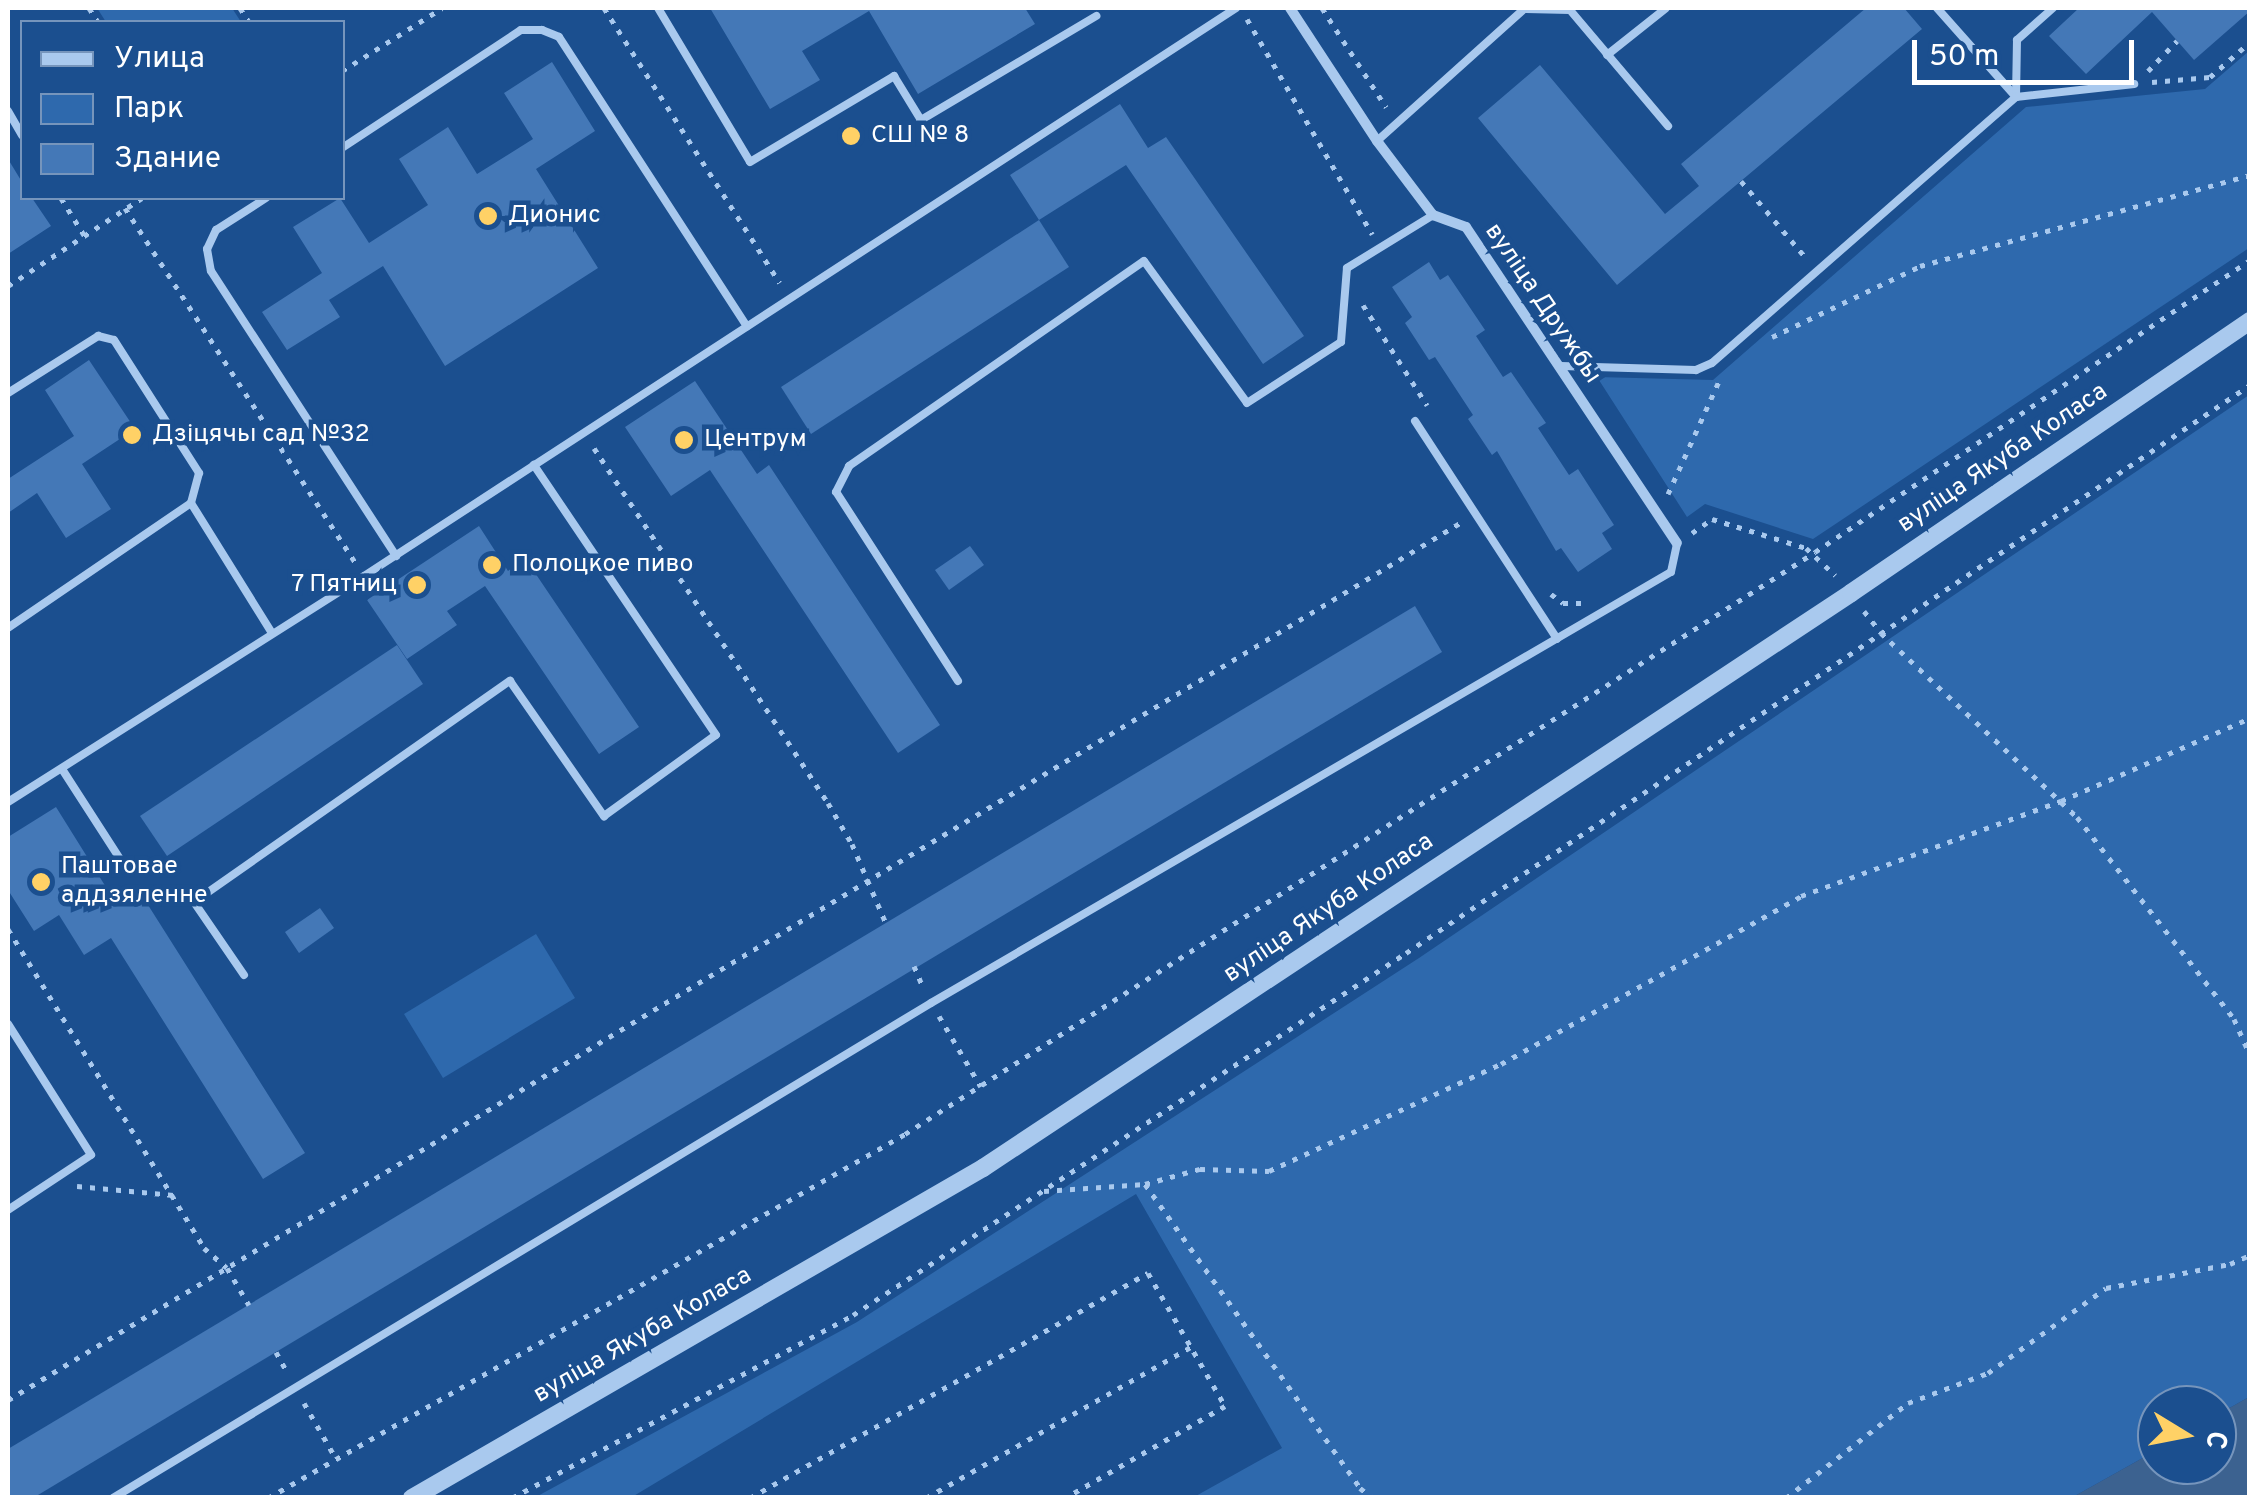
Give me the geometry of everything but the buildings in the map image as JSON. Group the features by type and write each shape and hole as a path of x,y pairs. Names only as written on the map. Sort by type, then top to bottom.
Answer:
{"street":[{"name":"вуліца Дружбы","path":"1290,8 1376,141 1433,214 1466,227 1677,543"},
{"name":"вуліца Якуба Коласа","path":"412,1498 437,1492 983,1168 1851,593 2250,322"}],"lane":[{"path":"658,8 750,162 894,76 921,120 1096,16"},
{"path":"8,802 396,556 1238,8"},
{"path":"1376,141 1525,8 1570,10 1668,126"},
{"path":"1608,54 1666,8"},
{"path":"1937,8 2016,97"},
{"path":"2016,97 2017,40 2053,8"},
{"path":"345,146 521,30 542,30 559,37 747,326"},
{"path":"1561,366 1696,370 1712,363 2016,97 2134,84"},
{"path":"263,200 216,230 207,249 211,271 396,556"},
{"path":"958,681 836,492 849,466 1144,260 1247,404 1341,342 1347,268 1433,214"},
{"path":"8,394 98,336 114,340 199,474 192,503 8,628"},
{"path":"1415,421 1557,639"},
{"path":"244,975 194,902 510,681 604,816 716,735 534,465"},
{"path":"192,503 272,633"},
{"path":"113,1498 931,1003 1670,572 1677,543"},
{"path":"62,769 120,859"},
{"path":"8,1024 91,1156 8,1210"}],"path":[{"path":"345,68 442,8"},
{"path":"604,8 789,298"},
{"path":"1238,8 1379,247"},
{"path":"1322,8 1396,122"},
{"path":"2134,84 2178,41"},
{"path":"2134,84 2210,77 2250,42"},
{"path":"1764,342 1920,266 2250,175"},
{"path":"1741,180 1817,272"},
{"path":"62,200 84,235"},
{"path":"8,286 139,200"},
{"path":"125,208 364,576"},
{"path":"268,1498 905,1134 1815,552 2250,260"},
{"path":"8,276 18,279"},
{"path":"1360,302 1431,412"},
{"path":"1658,515 1724,370"},
{"path":"512,1498 853,1315 2250,385"},
{"path":"584,432 828,803 886,922"},
{"path":"8,1400 1476,514"},
{"path":"1712,519 1806,548"},
{"path":"1547,592 1563,603 1587,602"},
{"path":"1881,633 2061,801 2234,1018 2250,1056"},
{"path":"1041,1192 1145,1184 1200,1169 1269,1171 1501,1064 1801,896 2061,801 2250,718"},
{"path":"8,929 204,1248 226,1268 249,1305"},
{"path":"940,1018 980,1087"},
{"path":"49,1183 174,1196"},
{"path":"1145,1184 1360,1488 1373,1498"},
{"path":"1786,1498 1908,1403 1988,1373 2106,1288 2230,1264 2250,1255"},
{"path":"750,1498 1148,1272 1225,1406 1065,1498"},
{"path":"926,1498 1190,1347"},
{"path":"295,1386 335,1457"}],"green space":[{"path":"97,8 232,8 240,20 105,20"},
{"path":"2249,51 2249,248 1813,539 1705,504 1687,517 1597,377 1713,380 2026,107 2205,89"},
{"path":"2249,395 2249,1397 2237,1404 2237,1385 2137,1385 2137,1461 2073,1497 1194,1497 1282,1448 1136,1194 632,1497 534,1498 857,1322 1419,958"},
{"path":"536,934 575,998 443,1078 404,1014"}],"shaded area":[{"path":"2249,1397 2249,1497 2073,1497 2137,1461 2137,1485 2237,1485 2237,1404"}],"place":[{"name":"СШ № 8","path":"851,136"},
{"name":"Дионис","path":"488,216"},
{"name":"Дзіцячы сад №32","path":"132,435"},
{"name":"Центрум","path":"684,440"},
{"name":"Полоцкое пиво","path":"492,565"},
{"name":"7 Пятниц","path":"417,585"},
{"name":"Паштовае аддзяленне","path":"41,882"}]}
